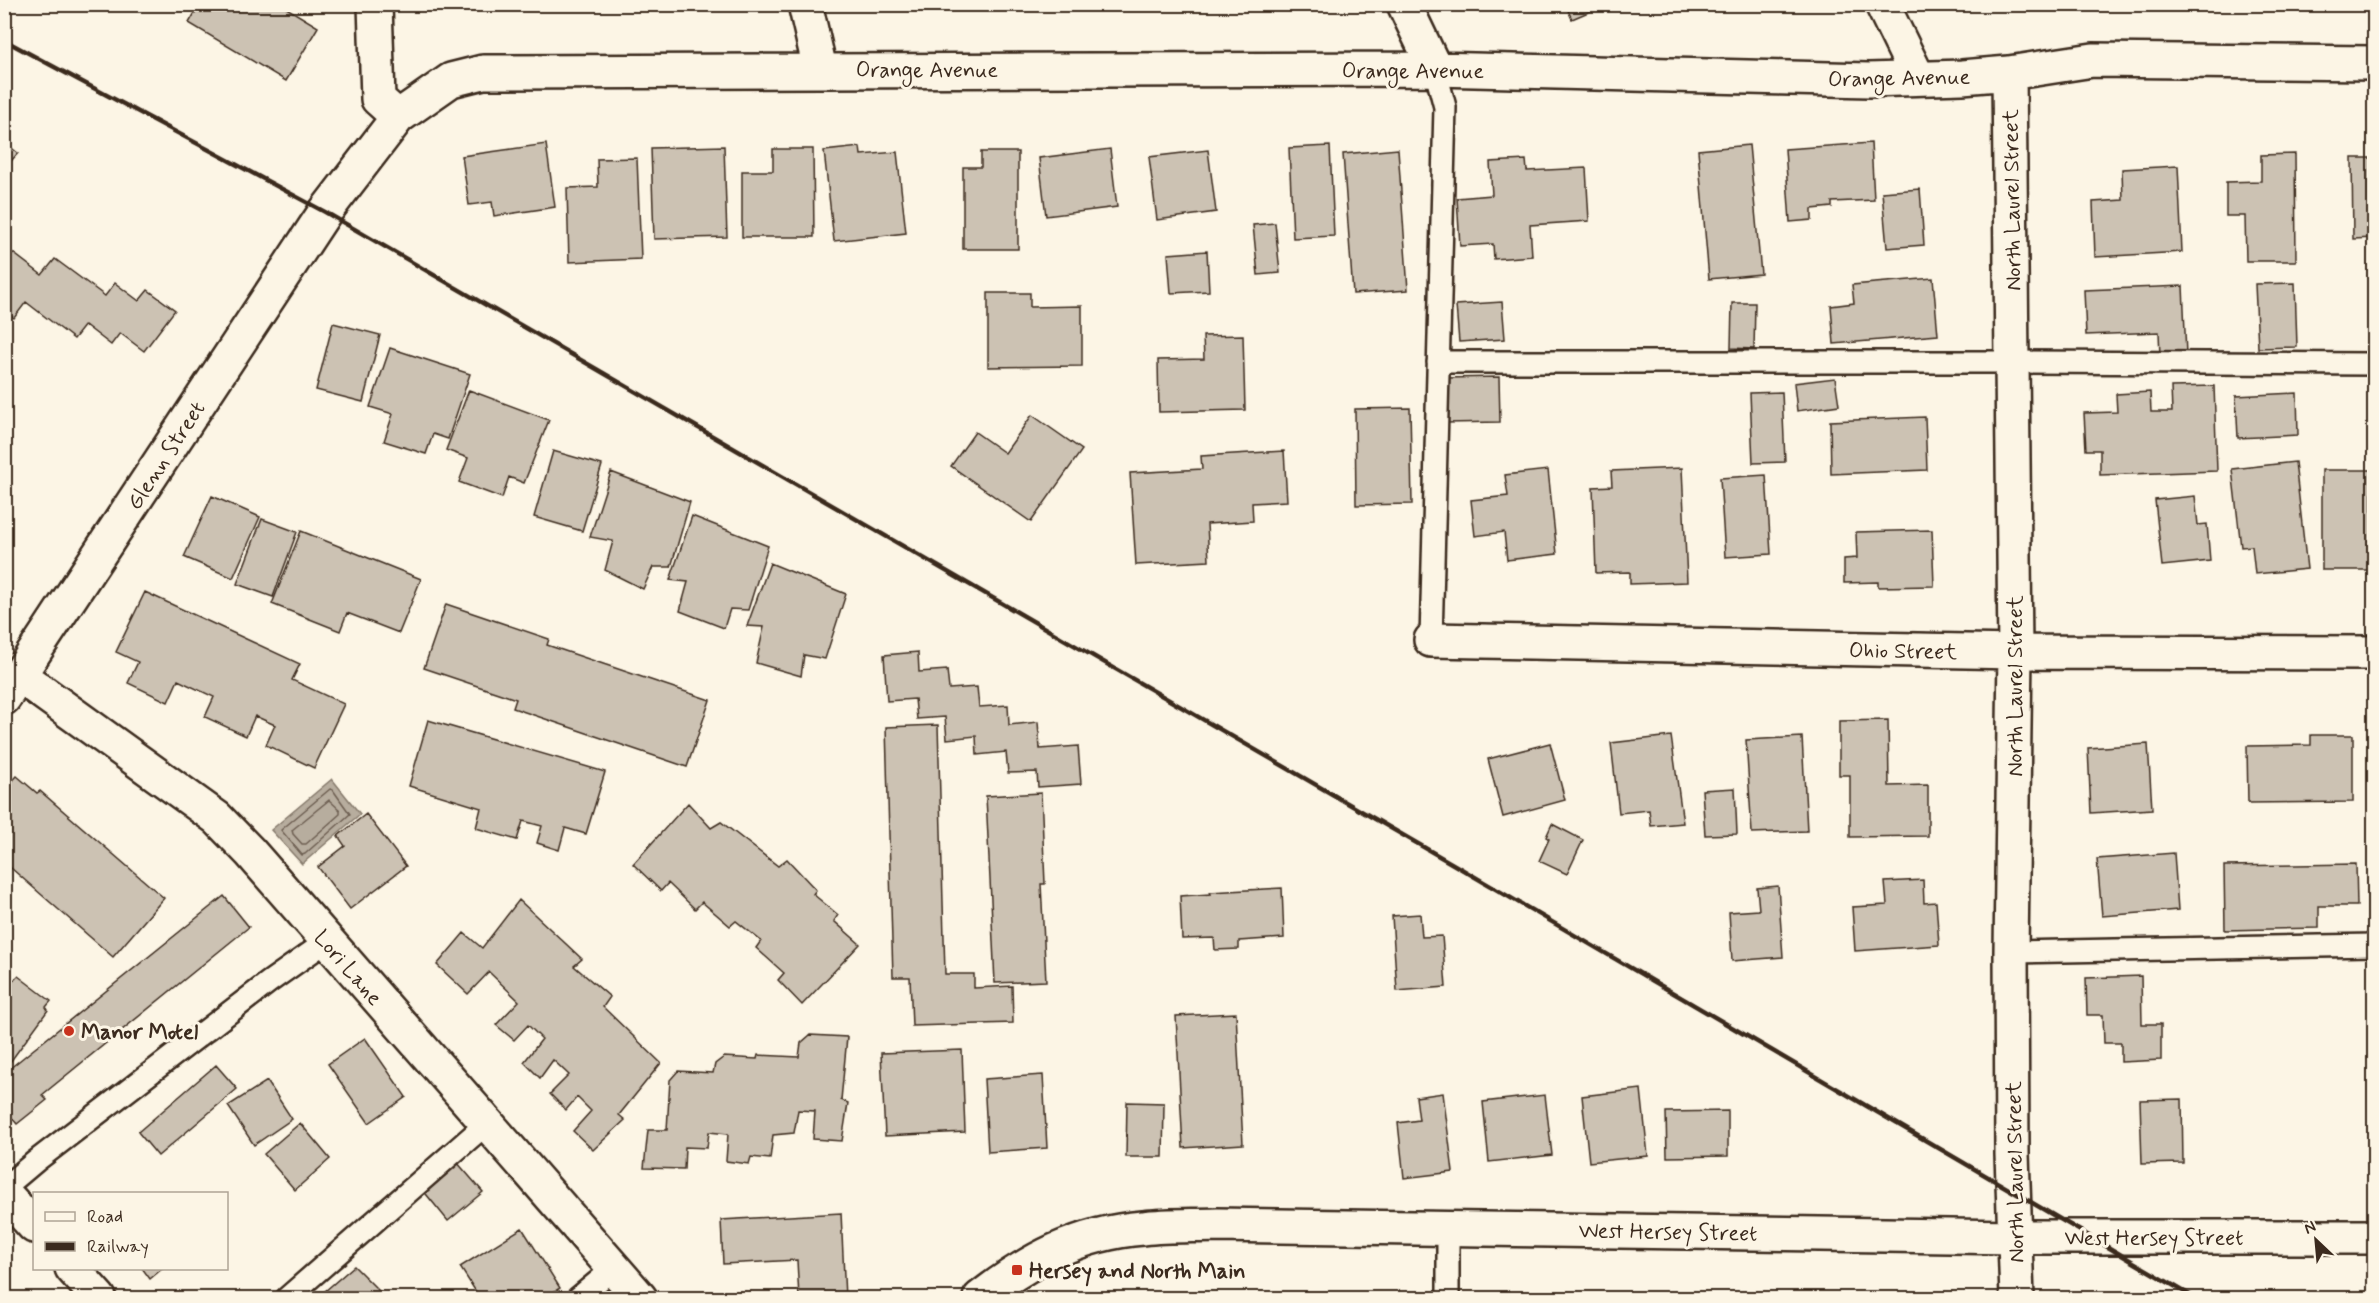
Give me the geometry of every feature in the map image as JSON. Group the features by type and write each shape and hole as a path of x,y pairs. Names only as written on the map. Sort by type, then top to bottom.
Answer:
{"street":[{"path":"375,4 378,99 398,117"},
{"path":"805,4 820,69"},
{"path":"1404,4 1435,69"},
{"path":"1882,4 1918,78"},
{"name":"Orange Avenue","path":"451,80 483,72 820,69 1435,69 1869,80 2009,73 2093,60 2374,63"},
{"name":"North Laurel Street","path":"2009,73 2015,652 2011,952 2017,1299"},
{"name":"Glenn Street","path":"12,687 325,213 398,117 451,80"},
{"name":"Ohio Street","path":"1431,640 2015,652 2374,654"},
{"name":"Lori Lane","path":"12,687 217,818 250,852 640,1299"},
{"path":"4,1193 33,1225"},
{"name":"West Hersey Street","path":"980,1299 1017,1270 1050,1252 1094,1236 1141,1228 1217,1225 2015,1237 2374,1237"},
{"path":"73,1270 99,1299"}],"lane":[{"path":"1431,640 1445,107 1435,69"},
{"path":"1438,362 2374,364"},
{"path":"4,1188 260,989 327,941"},
{"path":"2011,952 2374,945"},
{"path":"287,1299 486,1124"},
{"path":"1448,1227 1448,1299"},
{"path":"578,1299 612,1269"}],"water":[{"path":"332,779 360,814 302,864 271,830"}],"building":[{"path":"200,4 280,4 318,27 286,81 189,23"},
{"path":"1565,4 1607,4 1572,19"},
{"path":"4,142 18,153 4,169"},
{"path":"1871,143 1874,200 1832,202 1832,207 1812,209 1812,220 1790,222 1785,149"},
{"path":"546,144 555,207 494,216 492,202 469,205 462,156"},
{"path":"1749,145 1761,274 1709,279 1698,150"},
{"path":"724,146 727,237 654,239 651,148"},
{"path":"1330,146 1334,236 1293,238 1289,148"},
{"path":"860,147 861,155 897,152 906,233 834,241 824,151"},
{"path":"773,149 813,149 814,237 742,237 742,171 773,171"},
{"path":"1110,149 1117,207 1046,216 1039,158"},
{"path":"1398,149 1408,290 1353,294 1343,154"},
{"path":"1208,150 1216,212 1157,220 1149,157"},
{"path":"981,152 1018,152 1018,249 963,249 963,167 981,167"},
{"path":"2295,154 2296,261 2246,261 2245,216 2226,216 2226,182 2261,181 2261,155"},
{"path":"637,158 641,259 569,262 567,188 598,187 597,159"},
{"path":"2352,158 2374,158 2374,238 2353,239"},
{"path":"1526,160 1527,171 1586,168 1589,221 1530,225 1532,256 1494,259 1493,244 1460,246 1457,198 1492,195 1490,162"},
{"path":"2178,166 2182,252 2095,257 2093,202 2123,200 2122,169"},
{"path":"1920,189 1924,245 1887,248 1882,192"},
{"path":"1275,223 1280,273 1258,275 1253,225"},
{"path":"4,246 42,275 55,259 105,296 115,283 139,301 148,290 175,310 144,351 120,333 111,345 85,325 74,339 26,302 14,318 4,311"},
{"path":"1207,251 1209,291 1171,293 1168,254"},
{"path":"1933,278 1938,335 1834,344 1831,306 1854,303 1852,285"},
{"path":"2295,283 2297,347 2258,348 2255,284"},
{"path":"2183,286 2186,355 2160,356 2159,332 2086,335 2084,290"},
{"path":"988,293 1030,293 1030,307 1082,306 1082,366 988,367"},
{"path":"1502,302 1505,339 1459,342 1456,305"},
{"path":"1732,303 1755,303 1754,349 1731,348"},
{"path":"333,323 380,335 363,402 316,390"},
{"path":"1243,335 1245,410 1159,412 1158,360 1204,359 1203,336"},
{"path":"390,348 470,374 448,439 433,434 426,454 384,441 393,414 370,407"},
{"path":"1499,377 1500,422 1445,423 1445,378"},
{"path":"1835,378 1839,405 1797,411 1794,383"},
{"path":"2214,386 2217,471 2100,475 2100,450 2086,450 2084,413 2117,412 2116,394 2150,392 2151,412 2172,412 2171,387"},
{"path":"469,390 549,420 524,483 509,477 502,498 459,482 468,458 446,450"},
{"path":"1782,392 1785,462 1753,463 1750,393"},
{"path":"2297,393 2298,435 2238,438 2236,396"},
{"path":"1410,408 1412,504 1356,505 1355,409"},
{"path":"1032,415 1082,450 1031,522 951,466 975,432 1005,453"},
{"path":"1925,417 1927,470 1831,474 1830,421"},
{"path":"553,451 602,465 582,531 534,517"},
{"path":"1284,451 1287,501 1252,503 1253,521 1207,524 1209,561 1136,565 1130,473 1202,469 1201,456"},
{"path":"2295,462 2307,569 2255,574 2252,546 2241,547 2232,469"},
{"path":"1682,468 1687,582 1630,584 1630,572 1596,573 1593,487 1612,486 1611,471"},
{"path":"1548,470 1557,554 1507,560 1504,532 1475,536 1471,500 1508,496 1505,475"},
{"path":"2322,470 2372,470 2372,570 2322,570"},
{"path":"611,472 690,502 671,567 653,567 643,589 605,570 613,541 590,537"},
{"path":"1766,475 1771,554 1725,557 1720,478"},
{"path":"212,496 260,517 233,578 184,557"},
{"path":"2195,496 2198,525 2207,524 2210,561 2162,566 2155,500"},
{"path":"692,516 768,546 748,610 730,609 724,628 680,611 688,582 670,580"},
{"path":"262,519 297,532 273,597 237,584"},
{"path":"1932,530 1934,586 1878,587 1878,582 1844,583 1844,559 1857,558 1856,532"},
{"path":"301,531 421,579 399,633 347,613 340,631 272,604"},
{"path":"770,563 846,594 825,659 804,655 801,676 756,663 764,627 747,626"},
{"path":"145,592 300,664 292,680 344,704 314,768 266,745 275,725 255,716 246,736 205,717 214,697 178,680 168,702 128,683 138,662 116,652"},
{"path":"446,604 549,639 547,645 710,700 687,767 513,708 516,699 424,668"},
{"path":"918,652 919,672 947,670 949,689 977,687 979,707 1008,705 1009,725 1038,722 1040,749 1078,746 1081,784 1038,787 1037,772 1008,773 1006,752 977,755 976,736 947,739 945,717 917,719 915,699 887,701 884,655"},
{"path":"428,720 605,772 586,834 565,828 559,850 537,843 542,826 523,821 517,840 476,828 481,808 409,786"},
{"path":"1888,720 1889,786 1928,785 1928,836 1850,837 1850,775 1839,775 1839,721"},
{"path":"938,725 945,974 974,974 974,988 1012,986 1013,1023 912,1026 910,977 893,977 886,727"},
{"path":"2311,735 2353,735 2353,802 2248,803 2247,746 2311,745"},
{"path":"1671,736 1683,823 1651,826 1649,810 1619,813 1611,743"},
{"path":"1802,737 1807,831 1752,833 1746,740"},
{"path":"1550,743 1565,800 1503,817 1488,759"},
{"path":"2148,744 2152,809 2091,813 2088,748"},
{"path":"17,776 37,793 40,791 164,898 113,957 4,862 4,790"},
{"path":"1735,788 1737,834 1705,835 1702,790"},
{"path":"1041,793 1045,884 1041,884 1046,981 995,983 986,796"},
{"path":"688,803 711,828 721,822 778,866 787,859 816,890 813,894 838,915 834,921 860,944 802,1005 778,980 784,973 756,948 761,941 736,921 730,926 702,902 695,909 668,883 661,891 633,864"},
{"path":"366,814 406,866 350,909 318,867 345,846 338,836"},
{"path":"1552,824 1583,840 1567,874 1539,861 1549,839 1546,837"},
{"path":"2174,853 2178,910 2102,916 2097,859"},
{"path":"2356,864 2357,906 2319,906 2319,928 2225,930 2224,866"},
{"path":"1923,880 1924,903 1936,902 1939,945 1855,951 1852,907 1887,905 1885,882"},
{"path":"1778,886 1783,957 1732,961 1729,912 1759,910 1757,888"},
{"path":"1282,888 1284,938 1239,941 1239,949 1215,950 1214,938 1182,939 1180,896"},
{"path":"224,896 249,927 42,1095 47,1100 17,1124 4,1109 4,1073"},
{"path":"519,900 582,959 574,966 610,997 603,1007 661,1063 619,1115 625,1120 593,1150 573,1131 591,1111 577,1097 566,1110 550,1094 569,1075 553,1060 540,1078 524,1062 542,1039 528,1025 514,1040 496,1025 519,1001 489,972 468,994 437,965 464,933 482,948"},
{"path":"1420,914 1422,937 1442,936 1446,987 1397,991 1392,916"},
{"path":"18,976 51,1001 46,1007 48,1010 5,1069 4,990"},
{"path":"2141,976 2142,1024 2161,1024 2161,1060 2121,1062 2121,1043 2104,1043 2103,1015 2087,1015 2086,978"},
{"path":"1236,1013 1243,1144 1183,1148 1176,1016"},
{"path":"810,1035 847,1037 841,1100 848,1103 842,1141 813,1139 815,1111 798,1110 794,1133 773,1135 770,1159 751,1157 749,1164 726,1161 728,1134 709,1132 707,1148 685,1147 684,1169 644,1168 648,1130 667,1130 670,1080 678,1071 713,1073 715,1064 724,1057 757,1059 758,1055 799,1057 801,1043"},
{"path":"365,1038 406,1097 369,1123 328,1064"},
{"path":"962,1050 965,1132 885,1136 881,1053"},
{"path":"216,1065 237,1089 158,1156 138,1132"},
{"path":"1043,1075 1047,1148 988,1152 984,1079"},
{"path":"267,1081 292,1119 254,1145 228,1106"},
{"path":"1641,1089 1648,1156 1589,1162 1582,1096"},
{"path":"1443,1093 1453,1172 1404,1178 1398,1123 1419,1120 1416,1097"},
{"path":"1545,1095 1552,1155 1489,1162 1483,1102"},
{"path":"2182,1099 2183,1163 2142,1164 2140,1100"},
{"path":"1127,1102 1164,1103 1163,1157 1126,1157"},
{"path":"1728,1111 1728,1156 1667,1157 1666,1112"},
{"path":"300,1123 330,1159 295,1190 264,1154"},
{"path":"456,1161 483,1192 448,1221 422,1189"},
{"path":"841,1213 845,1298 799,1298 797,1260 723,1264 721,1220"},
{"path":"522,1228 560,1288 544,1298 480,1298 460,1267"},
{"path":"354,1266 386,1298 317,1298"},
{"path":"143,1270 161,1270 150,1279"},
{"path":"1489,1294 1542,1294 1542,1298 1489,1298"}],"railway":[{"path":"4,40 325,212 1458,867 2195,1298"}],"place":[{"name":"Manor Motel","path":"69,1031"},
{"name":"Hersey and North Main","path":"1017,1270"}]}
